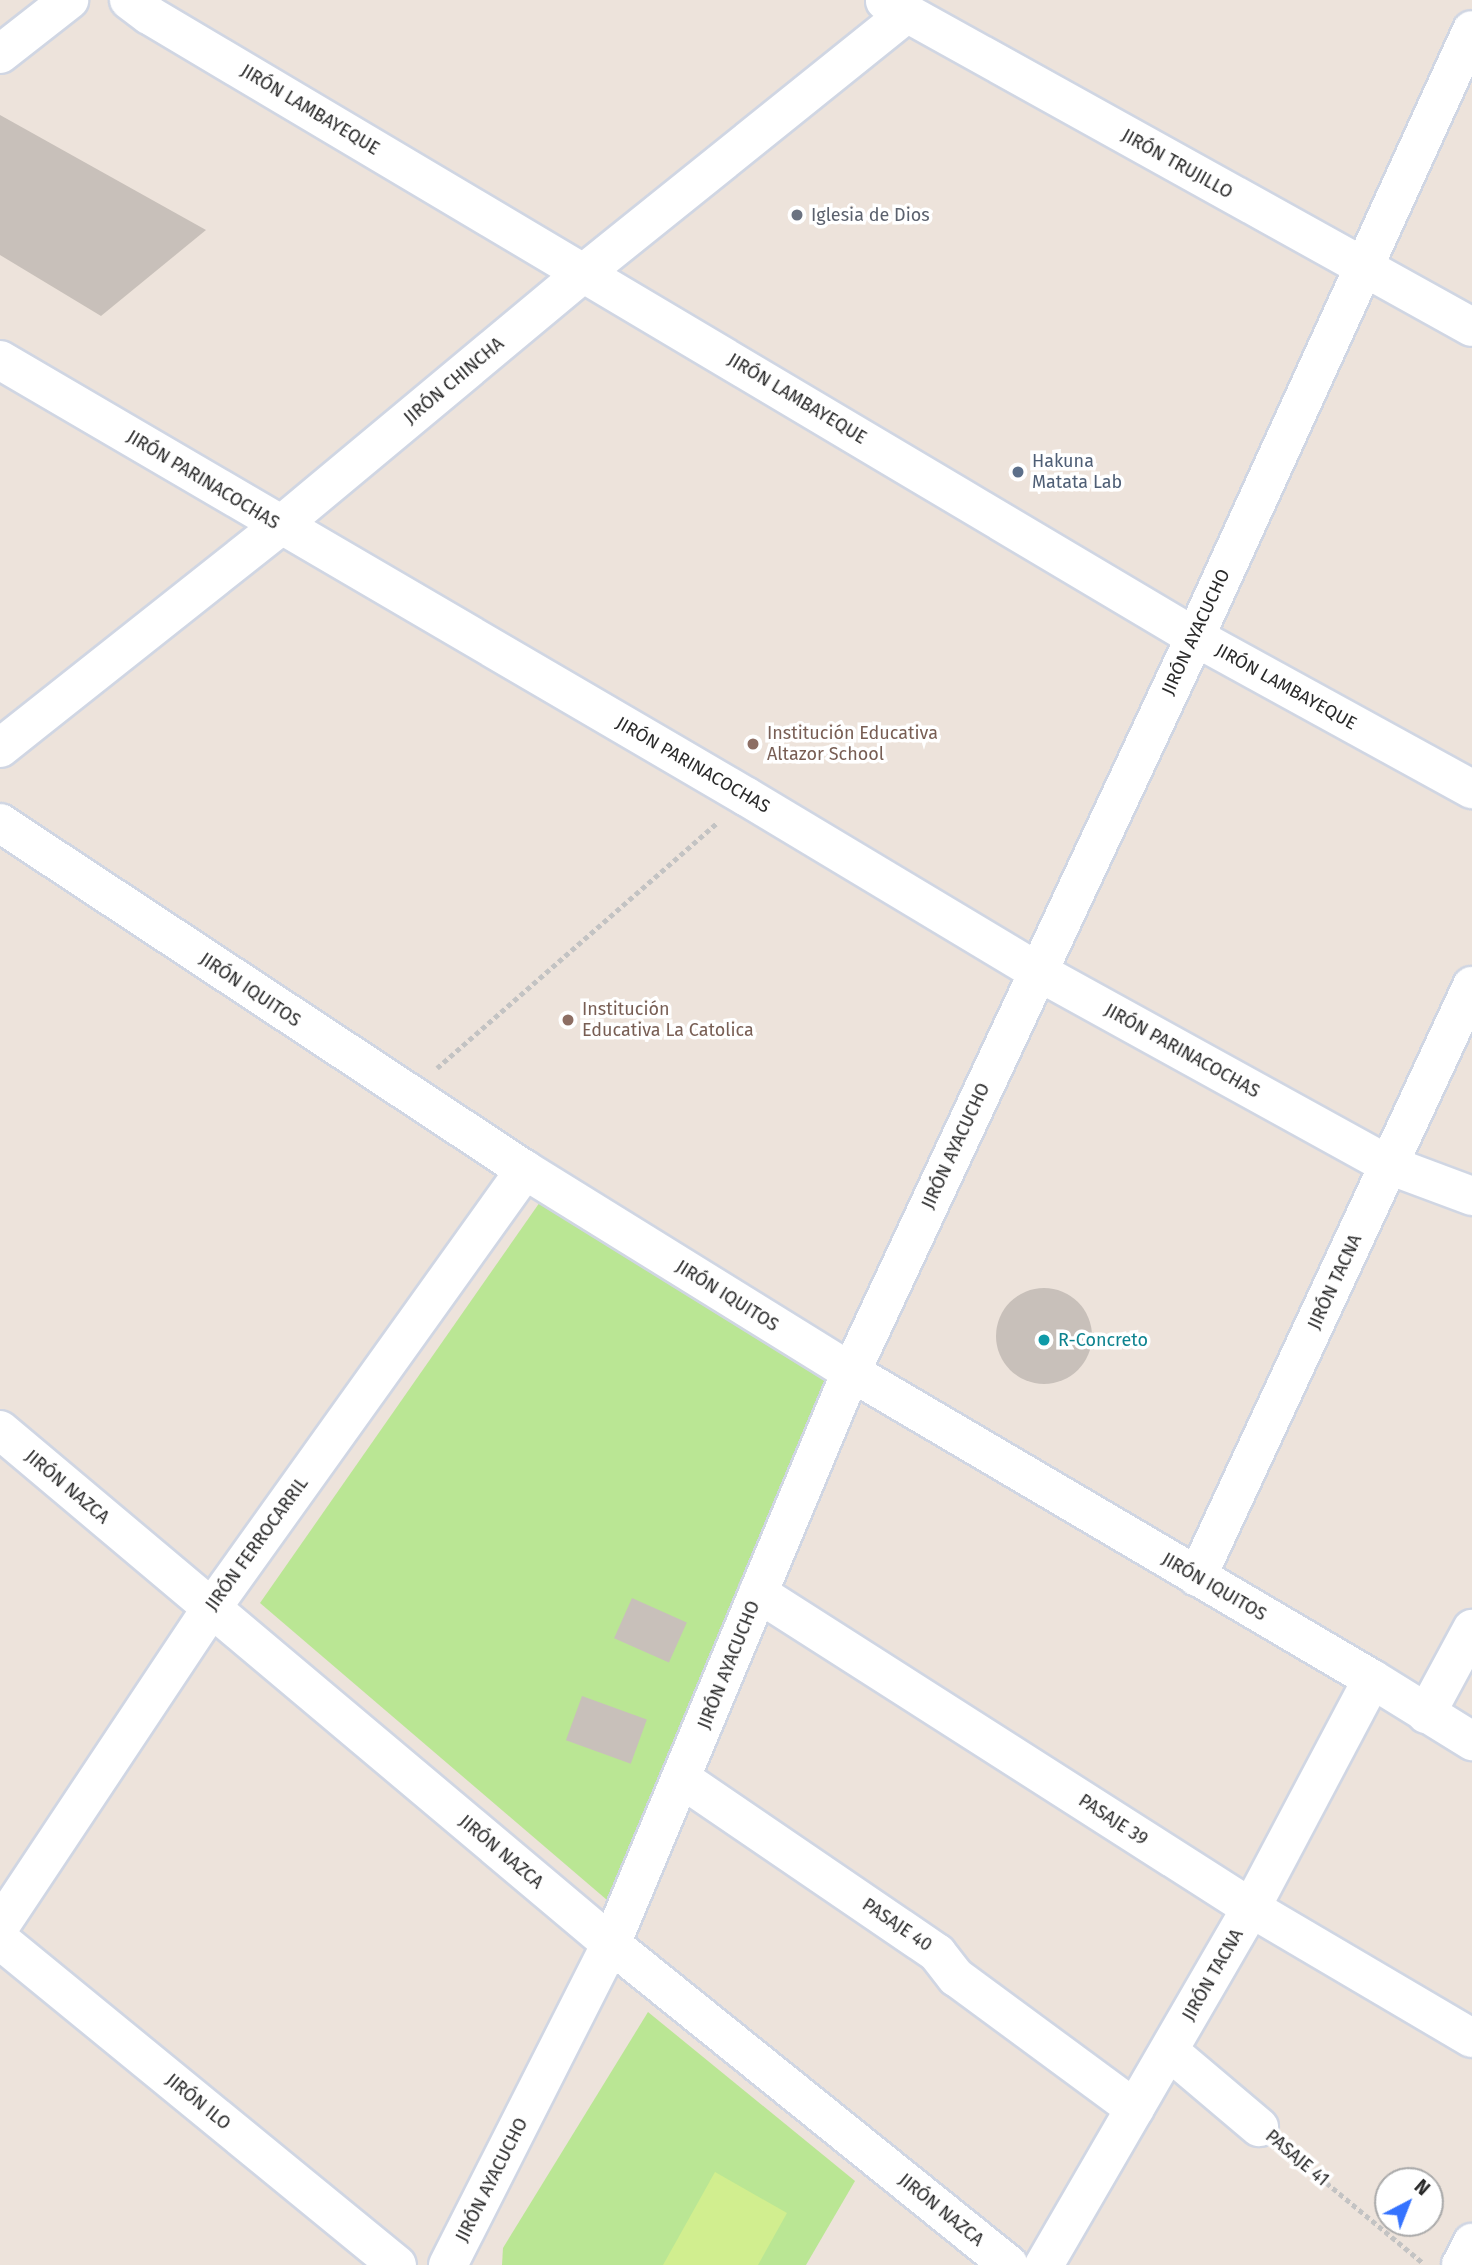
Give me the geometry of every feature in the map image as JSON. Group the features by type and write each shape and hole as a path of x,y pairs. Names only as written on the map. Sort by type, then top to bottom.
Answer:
{"street":[{"path":"0,54 69,0"},
{"name":"JIRÓN LAMBAYEQUE","path":"129,0 149,15 1195,637 1472,789"},
{"name":"JIRÓN CHINCHA","path":"0,748 281,525 895,7"},
{"name":"JIRÓN TRUJILLO","path":"895,7 1472,327"},
{"name":"JIRÓN AYACUCHO","path":"449,2265 611,1944 851,1372 1195,637 1472,30"},
{"name":"JIRÓN PARINACOCHAS","path":"0,360 747,797 1037,971 1389,1165 1472,1196"},
{"name":"JIRÓN IQUITOS","path":"0,823 525,1170 851,1372 1372,1679 1472,1741"},
{"name":"JIRÓN TACNA","path":"1197,1577 1472,986"},
{"name":"JIRÓN FERROCARRIL","path":"0,1926 211,1609 525,1170"},
{"name":"JIRÓN NAZCA","path":"0,1430 611,1944 1009,2265"},
{"name":"PASAJE 39","path":"758,1593 1251,1908 1472,2038"},
{"path":"1426,1714 1472,1629"},
{"name":"JIRÓN TACNA","path":"1044,2265 1251,1908 1372,1679"},
{"name":"PASAJE 40","path":"682,1779 937,1952 956,1977 1135,2109"},
{"name":"JIRÓN ILO","path":"0,1940 397,2265"},
{"name":"PASAJE 41","path":"1169,2051 1259,2127"},
{"path":"1461,2265 1472,2243"}],"path":[{"path":"408,1094 747,797"},
{"name":"PASAJE 41","path":"1259,2127 1425,2265"}],"green space":[{"path":"540,1202 825,1380 607,1900 260,1603"},
{"path":"648,2012 855,2181 806,2265 502,2265 503,2248"},
{"path":"715,2172 787,2213 758,2265 663,2265"}],"building":[{"path":"0,115 206,230 101,316 0,255"},
{"name":"R-Concreto","path":"1044,1288 1062,1292 1078,1302 1088,1318 1092,1336 1088,1354 1078,1370 1062,1380 1044,1384 1026,1380 1010,1370 1000,1354 996,1336 1000,1318 1010,1302 1026,1292"},
{"path":"632,1598 687,1622 669,1663 614,1638"},
{"path":"582,1696 647,1720 631,1764 566,1740"}],"place":[{"name":"Iglesia de Dios","path":"797,215"},
{"name":"Hakuna Matata Lab","path":"1018,472"},
{"name":"Institución Educativa Altazor School","path":"753,744"},
{"name":"Institución Educativa La Catolica","path":"568,1020"},
{"name":"R-Concreto","path":"1044,1340"}]}
